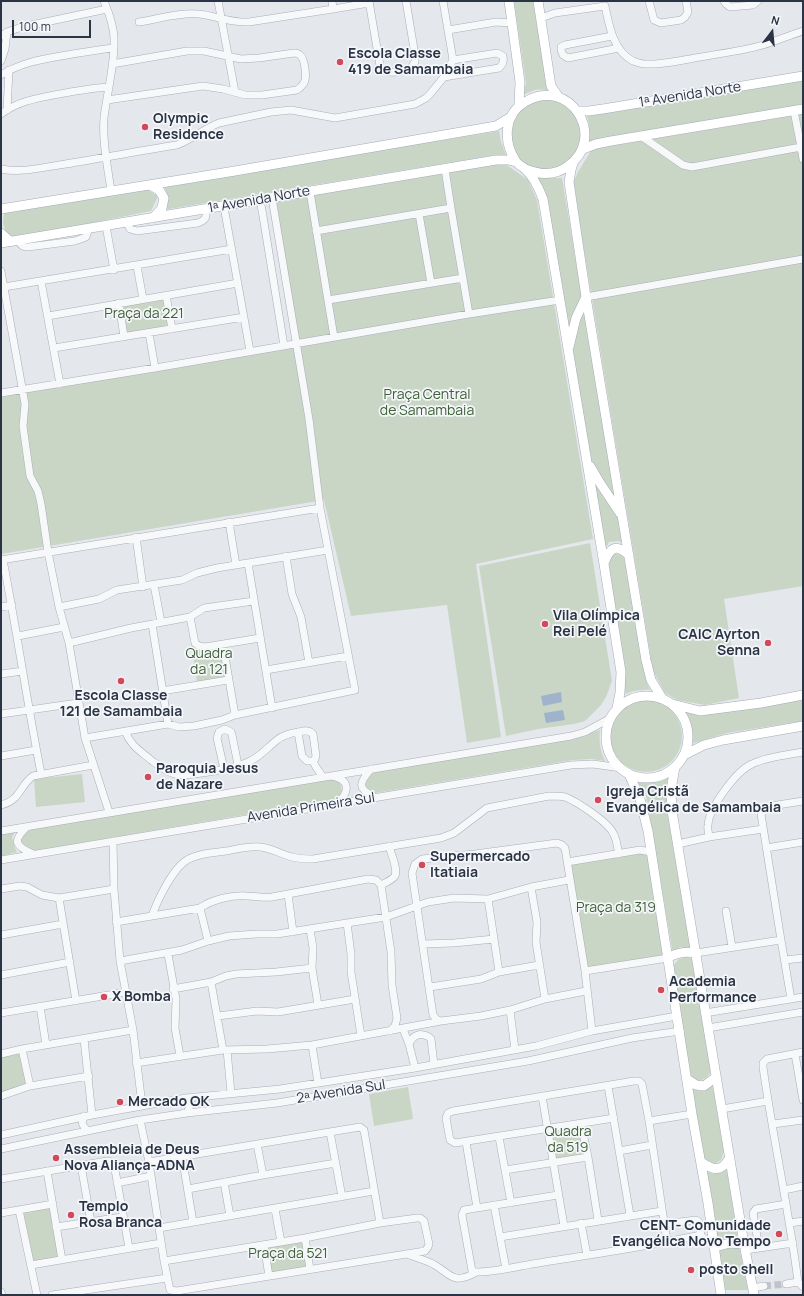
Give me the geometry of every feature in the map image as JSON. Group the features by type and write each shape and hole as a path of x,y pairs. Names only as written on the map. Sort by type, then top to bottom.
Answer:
{"main road":[{"path":"509,1 520,82 519,105"},
{"path":"538,1 551,86 558,96"},
{"name":"1ᵃ Avenida Norte","path":"577,111 610,108 803,76"},
{"path":"2,211 111,191 235,172 496,126 509,118 519,105 528,99 548,94 558,96 569,102 577,111 583,122 585,136 583,149 571,170 569,182 586,297 646,660 651,680 662,698"},
{"path":"583,149 596,144 799,110"},
{"path":"509,118 507,129 508,142 516,162 525,169 534,173 552,174 563,170 574,163"},
{"name":"1ᵃ Avenida Norte","path":"1,243 502,160 516,162"},
{"path":"525,169 540,191 543,199 621,672 620,693 617,708"},
{"path":"150,185 159,190 164,198 164,203 160,211 153,218"},
{"path":"1,233 15,241"},
{"path":"568,350 576,318 586,297"},
{"path":"586,460 623,517"},
{"path":"604,564 607,555 615,548 623,550 629,555"},
{"path":"672,704 700,711 803,695"},
{"path":"649,696 662,698 672,704 685,720 688,732 688,744 684,755 675,767 664,774 652,778 629,774 610,756 606,741 606,730 609,719 617,708 626,701 636,697 649,696"},
{"path":"684,755 704,745 723,740 803,726"},
{"path":"675,767 671,790 672,811 741,1229 753,1291"},
{"path":"629,774 640,799 648,831 721,1295"},
{"path":"668,958 681,952 696,953"},
{"path":"687,1079 696,1085 704,1086 716,1077"},
{"path":"701,1162 711,1168 718,1169 726,1164 730,1157"},
{"path":"714,1243 730,1243 745,1247"}],"street":[{"path":"104,1 111,17 114,39 104,129 111,191"},
{"path":"218,1 235,92"},
{"path":"332,1 333,9"},
{"path":"139,22 180,15 200,14 238,23 333,9 369,2 380,66 386,72 392,73 411,68 415,62 416,55 406,1"},
{"path":"1,169 30,169 107,158 177,145 186,142 219,122 271,112 298,110 335,118 415,104 426,98 444,77 453,60 443,1"},
{"path":"649,1 654,20 660,23 681,20 685,17 688,12 686,1"},
{"path":"724,1 730,7 753,5 758,1"},
{"path":"541,14 605,3 612,36 619,48 632,60 644,64 669,62 749,48 763,45 803,30"},
{"path":"1,61 5,49 4,34 39,23 107,9"},
{"path":"448,30 512,19"},
{"path":"612,36 565,45 561,47 561,53 568,58 619,48"},
{"path":"1,75 18,65 93,50 114,48"},
{"path":"107,100 203,86 250,95 297,90 302,86 305,80 303,61 300,55 294,53 241,59 204,52 187,51 112,64"},
{"path":"444,77 499,68 503,64 504,60 503,56 497,53 453,60"},
{"path":"4,112 9,70"},
{"path":"4,112 27,100 92,88 108,87"},
{"path":"799,110 803,159"},
{"path":"641,136 679,163 689,167 801,147"},
{"path":"445,169 469,314"},
{"path":"310,192 334,337"},
{"path":"85,738 168,724 179,727 194,726 222,720 235,715 355,690 320,508 309,419 272,198"},
{"path":"260,200 284,346"},
{"path":"224,207 250,351"},
{"path":"316,231 451,208"},
{"path":"127,222 130,229 137,231 198,223 206,219 206,209"},
{"path":"263,216 274,214"},
{"path":"419,214 431,283"},
{"path":"106,226 114,270"},
{"path":"4,288 232,249"},
{"path":"586,297 803,259"},
{"path":"137,266 143,299"},
{"path":"1,271 25,404 23,420 30,476 38,491 41,504 48,552 59,606 69,643 85,738 109,812"},
{"path":"328,300 463,278"},
{"path":"41,282 60,384"},
{"path":"48,316 238,283"},
{"path":"166,295 172,329"},
{"path":"1,393 560,300"},
{"path":"119,303 124,337"},
{"path":"54,348 244,316"},
{"path":"280,328 287,330 293,326"},
{"path":"149,333 155,368"},
{"path":"41,774 29,710 18,636 2,560 320,508"},
{"path":"229,522 236,565"},
{"path":"136,538 143,586"},
{"path":"59,606 99,599 117,590 182,580 204,571 328,550"},
{"path":"286,556 292,594 301,617 309,663"},
{"path":"248,563 272,708"},
{"path":"154,585 161,622"},
{"path":"69,643 161,622 190,617 204,608 254,601"},
{"path":"1,607 12,605"},
{"path":"190,617 194,639 197,645 205,647 260,638"},
{"path":"152,624 168,724"},
{"path":"18,636 64,627"},
{"path":"223,645 235,715"},
{"path":"266,670 348,656"},
{"path":"1,674 23,671"},
{"path":"162,691 228,680"},
{"path":"1,714 78,703"},
{"name":"Avenida Primeira Sul","path":"1,831 571,736 585,732 609,719"},
{"path":"224,769 217,738 219,732 225,729 231,732 238,765"},
{"path":"126,731 131,744 136,749 169,772 175,774 224,769 252,761 278,739 287,734 306,730 312,732 313,734 316,756 313,761"},
{"path":"298,732 302,756 307,761 313,761"},
{"path":"1,756 36,750"},
{"path":"709,837 708,826 711,814 735,777 743,769 753,763 803,752"},
{"path":"313,761 316,767 327,777 339,778 345,785 346,794 338,803"},
{"path":"1,805 9,803 13,800 29,778 33,776 93,764"},
{"name":"Avenida Primeira Sul","path":"1,860 571,765 593,764 621,768"},
{"path":"371,769 364,778 362,786 365,792 374,797"},
{"path":"152,916 161,894 180,867 187,860 197,856 259,846 270,848 292,857 313,859 441,838 454,833 487,808 549,796 566,798 575,802 608,826 613,832 619,854"},
{"path":"792,999 761,814 766,808 803,801"},
{"path":"27,826 20,833 17,842 18,846 32,854"},
{"path":"678,844 709,837 763,829"},
{"path":"113,841 114,889 120,961 133,1030 142,1105"},
{"path":"766,848 803,842"},
{"path":"441,1021 437,1020 433,1016 417,905 413,869 415,864 422,859 475,854 557,843 565,848 585,971 586,991 592,1031"},
{"path":"381,885 394,876 396,870 389,846"},
{"path":"567,862 650,848"},
{"path":"116,922 200,908 206,903 218,899 246,896 265,898 368,879 376,880 381,885 391,952 392,985 397,1018 396,1026 390,1031"},
{"path":"120,961 168,954 194,947 208,941 237,935 277,934 386,917 428,902 454,898 488,899 531,887 570,880"},
{"path":"1,889 20,886 42,895 59,898 114,889"},
{"path":"531,887 537,922 536,942 539,965 546,999"},
{"path":"288,894 293,932"},
{"path":"59,898 76,1001"},
{"path":"488,899 499,972"},
{"path":"200,908 208,941"},
{"path":"726,911 732,947"},
{"path":"347,923 351,954 351,972 361,1036"},
{"path":"1,935 63,924"},
{"path":"310,929 313,948 312,968 318,1005"},
{"path":"423,944 494,939"},
{"path":"696,953 781,940"},
{"path":"168,954 176,1000 175,1028 180,1056"},
{"path":"585,971 668,958"},
{"path":"785,960 803,958"},
{"path":"1,975 70,962"},
{"path":"430,987 481,979 499,972 539,965"},
{"path":"173,989 211,982 236,974 312,968"},
{"path":"211,982 225,1050 231,1094"},
{"path":"136,1062 225,1050 267,1049 312,1045 510,1010 546,999 586,991"},
{"path":"1,1013 127,992"},
{"path":"705,1014 803,998"},
{"path":"218,1016 257,1011 278,1012 355,999"},
{"path":"40,1006 46,1045"},
{"path":"510,1010 515,1050"},
{"path":"708,1028 803,1012"},
{"name":"2ᵃ Avenida Sul","path":"1,1135 84,1116 142,1105 186,1098 280,1089 434,1065 536,1046 592,1031 678,1016"},
{"path":"403,1029 409,1044 415,1068"},
{"path":"1,1054 133,1030"},
{"name":"2ᵃ Avenida Sul","path":"1,1149 140,1120 277,1103 376,1087 528,1061 632,1038 680,1031"},
{"path":"409,1044 416,1035 424,1035 429,1037 431,1039 434,1065"},
{"path":"84,1039 92,1115"},
{"path":"312,1045 318,1083"},
{"path":"22,1049 30,1086"},
{"path":"786,1284 801,1285 763,1066 765,1060 767,1059 803,1052"},
{"path":"795,1054 802,1086 803,1100"},
{"path":"472,1058 477,1062 474,1070"},
{"path":"376,1074 372,1078 371,1082 376,1087"},
{"path":"1,1096 30,1086 89,1076"},
{"path":"614,1118 455,1143 450,1140 446,1118 448,1113 455,1111 637,1080 640,1082 649,1121 667,1242"},
{"path":"608,1086 630,1215"},
{"path":"542,1096 564,1226"},
{"path":"186,1098 190,1100 191,1103 187,1113"},
{"path":"722,1109 768,1101"},
{"path":"649,1121 692,1114"},
{"path":"84,1116 82,1123 87,1130"},
{"path":"140,1120 149,1162 161,1243 164,1261 167,1278 170,1290 177,1291 425,1251 429,1244 424,1221 417,1218 380,1223 305,1238 164,1261"},
{"path":"773,1124 803,1120"},
{"path":"581,1124 588,1156 598,1220"},
{"path":"149,1162 358,1127 364,1130 380,1223"},
{"path":"330,1132 342,1197"},
{"path":"499,1137 511,1203"},
{"path":"466,1142 477,1208"},
{"path":"257,1144 263,1174"},
{"path":"619,1151 652,1145"},
{"path":"182,1156 193,1222"},
{"path":"505,1170 588,1156"},
{"path":"1,1179 107,1161 111,1162 114,1164 122,1217 129,1248"},
{"path":"188,1188 263,1174 336,1163"},
{"path":"81,1166 91,1222"},
{"path":"47,1171 62,1260"},
{"path":"117,1183 151,1176"},
{"path":"224,1182 230,1216"},
{"path":"784,1190 803,1186"},
{"path":"159,1228 374,1191"},
{"path":"475,1273 471,1270 462,1215 464,1210 558,1195"},
{"path":"1,1213 53,1204"},
{"path":"759,1248 753,1213 756,1209 786,1204"},
{"path":"494,1205 506,1268"},
{"path":"275,1209 281,1242"},
{"path":"19,1210 37,1295"},
{"path":"500,1237 662,1210"},
{"path":"56,1227 122,1217"},
{"path":"664,1224 696,1220 698,1222 701,1235 706,1240 714,1243"},
{"path":"790,1223 803,1221"},
{"path":"581,1223 587,1255"},
{"path":"741,1229 755,1226"},
{"path":"405,1254 431,1263 448,1275 461,1279 475,1273 667,1242 701,1235"},
{"path":"305,1238 310,1269"},
{"path":"31,1265 161,1243"},
{"path":"745,1247 759,1248 793,1243"},
{"path":"264,1245 269,1276"},
{"path":"795,1256 803,1255"},
{"path":"52,1295 167,1278"},
{"path":"753,1291 764,1286"}],"green space":[{"path":"514,1 533,1 549,91 536,90 523,95 526,83"},
{"path":"803,79 803,106 588,143 589,128 586,114"},
{"path":"545,98 565,104 575,114 581,134 575,154 565,164 545,170 525,164 515,154 509,134 515,114 525,104"},
{"path":"803,114 803,586 724,599 739,698 705,705 677,700 665,693 653,671 573,183 592,149"},
{"path":"499,131 506,155 495,155 163,210 167,198 163,185"},
{"name":"Praça Central de Samambaia","path":"504,163 528,180 537,200 593,539 476,564 501,737 467,743 447,605 351,616 324,500 1,554 1,396 299,345 276,200"},
{"path":"537,178 562,178 623,543 618,541 609,542 605,550 545,190"},
{"path":"145,188 158,196 151,211 12,239 6,231 4,225 3,219 5,209"},
{"name":"Praça da 221","path":"164,295 169,327 124,334 118,302"},
{"name":"Vila Olímpica Rei Pelé","path":"590,543 612,681 606,697 601,705 585,721 506,736 479,566"},
{"path":"613,553 624,556 646,681 650,690 635,691 621,696 625,679 607,564"},
{"name":"Quadra da 121","path":"191,643 202,647 221,644 225,678 197,682"},
{"path":"803,698 803,721 727,733 690,744 690,725 683,711"},
{"path":"639,700 653,700 660,702 672,710 680,722 682,736 680,750 672,762 660,770 653,772 639,772 632,770 620,762 612,750 610,743 610,729 612,722 620,710 632,702"},
{"path":"600,730 600,746 605,761 591,759 573,760 375,793 365,787 363,778 370,773 573,738"},
{"path":"82,774 85,802 36,807 34,779"},
{"path":"330,778 340,783 342,791 337,799 33,851 22,846 20,838 24,831 42,826"},
{"path":"668,778 667,810 691,951 680,947 673,954 646,796 638,783 658,782"},
{"path":"16,831 12,837 17,852 1,856 1,832"},
{"name":"Praça da 319","path":"647,847 665,955 584,968 567,860"},
{"path":"687,957 693,959 711,1072 706,1078 699,1081 691,1076 672,967 679,959"},
{"path":"25,1047 33,1089 16,1093 1,1094 1,1053"},
{"path":"712,1082 724,1152 721,1160 711,1166 705,1161 692,1089 700,1091 708,1089"},
{"path":"408,1087 413,1119 374,1126 369,1094"},
{"name":"Quadra da 519","path":"582,1120 588,1154 551,1160 546,1125"},
{"path":"727,1169 738,1239 717,1242 707,1172 717,1173"},
{"path":"51,1202 60,1257 30,1263 20,1208"},
{"name":"Praça da 521","path":"302,1235 308,1266 270,1273 264,1241"},
{"path":"739,1246 748,1290 725,1290 719,1249"}],"water":[{"path":"561,692 562,702 543,706 541,696"},
{"path":"563,710 565,720 546,723 544,713"}],"tunnel":[{"path":"764,1286 786,1284"}],"place":[{"name":"Escola Classe 419 de Samambaia","path":"340,62"},
{"name":"Olympic Residence","path":"145,127"},
{"name":"Vila Olímpica Rei Pelé","path":"545,624"},
{"name":"CAIC Ayrton Senna","path":"768,643"},
{"name":"Escola Classe 121 de Samambaia","path":"121,681"},
{"name":"Paroquia Jesus de Nazare","path":"148,777"},
{"name":"Igreja Cristã Evangélica de Samambaia","path":"598,800"},
{"name":"Supermercado Itatiaia","path":"422,865"},
{"name":"Academia Performance","path":"661,990"},
{"name":"X Bomba","path":"104,997"},
{"name":"Mercado OK","path":"120,1102"},
{"name":"Assembleia de Deus Nova Aliança-ADNA","path":"56,1158"},
{"name":"Templo Rosa Branca","path":"71,1215"},
{"name":"CENT- Comunidade Evangélica Novo Tempo","path":"779,1234"},
{"name":"posto shell","path":"691,1270"}]}
